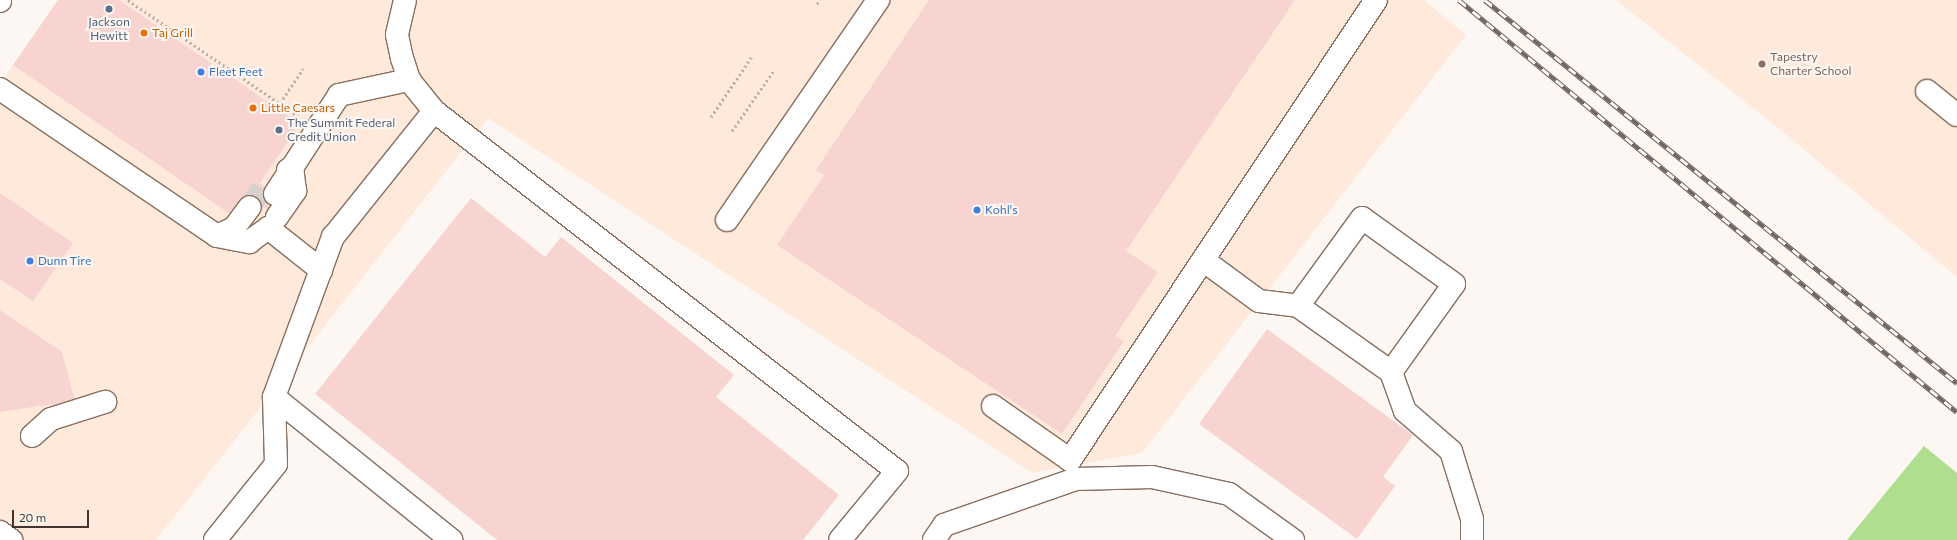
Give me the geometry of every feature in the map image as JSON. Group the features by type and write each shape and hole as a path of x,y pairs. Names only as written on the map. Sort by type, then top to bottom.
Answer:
{"lane":[{"path":"727,220 878,0"},
{"path":"1073,469 1203,260 1376,0"},
{"path":"403,1 397,35 409,80 434,111 897,471 840,540"},
{"path":"224,238 266,202 292,167 340,94 409,80"},
{"path":"0,89 224,238 249,242 268,228 321,270"},
{"path":"1928,91 1957,115"},
{"path":"215,540 276,464 274,397 333,237 434,111"},
{"path":"266,202 295,191 292,167"},
{"path":"1298,306 1362,218 1454,284 1391,372"},
{"path":"1203,260 1259,302 1298,306 1391,372 1405,411 1451,451 1472,518 1472,540"},
{"path":"274,397 451,540"},
{"path":"32,436 84,421 99,404"},
{"path":"993,406 1073,469"},
{"path":"934,540 944,525 1073,469 1152,477 1229,494 1294,540"},
{"path":"0,532 11,540"}],"path":[{"path":"128,0 306,121"},
{"path":"817,4 820,0"},
{"path":"711,117 752,56"},
{"path":"280,103 303,69"},
{"path":"732,131 774,70"}],"shaded area":[{"path":"58,0 1424,0 1466,35 1142,453 1032,473 488,118 156,540 0,540 0,84"},
{"path":"1616,0 1957,0 1957,277 1777,127"}],"green space":[{"path":"1924,446 1957,473 1957,540 1847,540"}],"building":[{"path":"58,0 119,0 300,124 260,183 287,202 277,217 259,204 236,218 13,65"},
{"name":"Kohl's","path":"929,0 1295,0 1126,251 1158,272 1115,336 1124,341 1062,434 777,245 824,175 816,170"},
{"name":"Dunn Tire","path":"0,193 73,243 33,301 0,279"},
{"path":"471,198 545,257 561,237 734,375 716,397 839,495 803,540 497,540 315,394"},
{"path":"0,310 62,352 77,409 55,415 52,404 0,412"},
{"path":"1267,329 1413,435 1383,477 1395,486 1357,539 1199,424"}],"tunnel":[{"path":"250,207 264,186"}],"railway":[{"path":"1459,0 1957,412"},
{"path":"1485,0 1957,383"}],"place":[{"name":"Jackson Hewitt","path":"109,9"},
{"name":"Taj Grill","path":"144,33"},
{"name":"Tapestry Charter School","path":"1762,64"},
{"name":"Fleet Feet","path":"201,72"},
{"name":"Little Caesars","path":"253,108"},
{"name":"The Summit Federal Credit Union","path":"279,130"},
{"name":"Kohl's","path":"977,210"},
{"name":"Dunn Tire","path":"30,261"}]}
